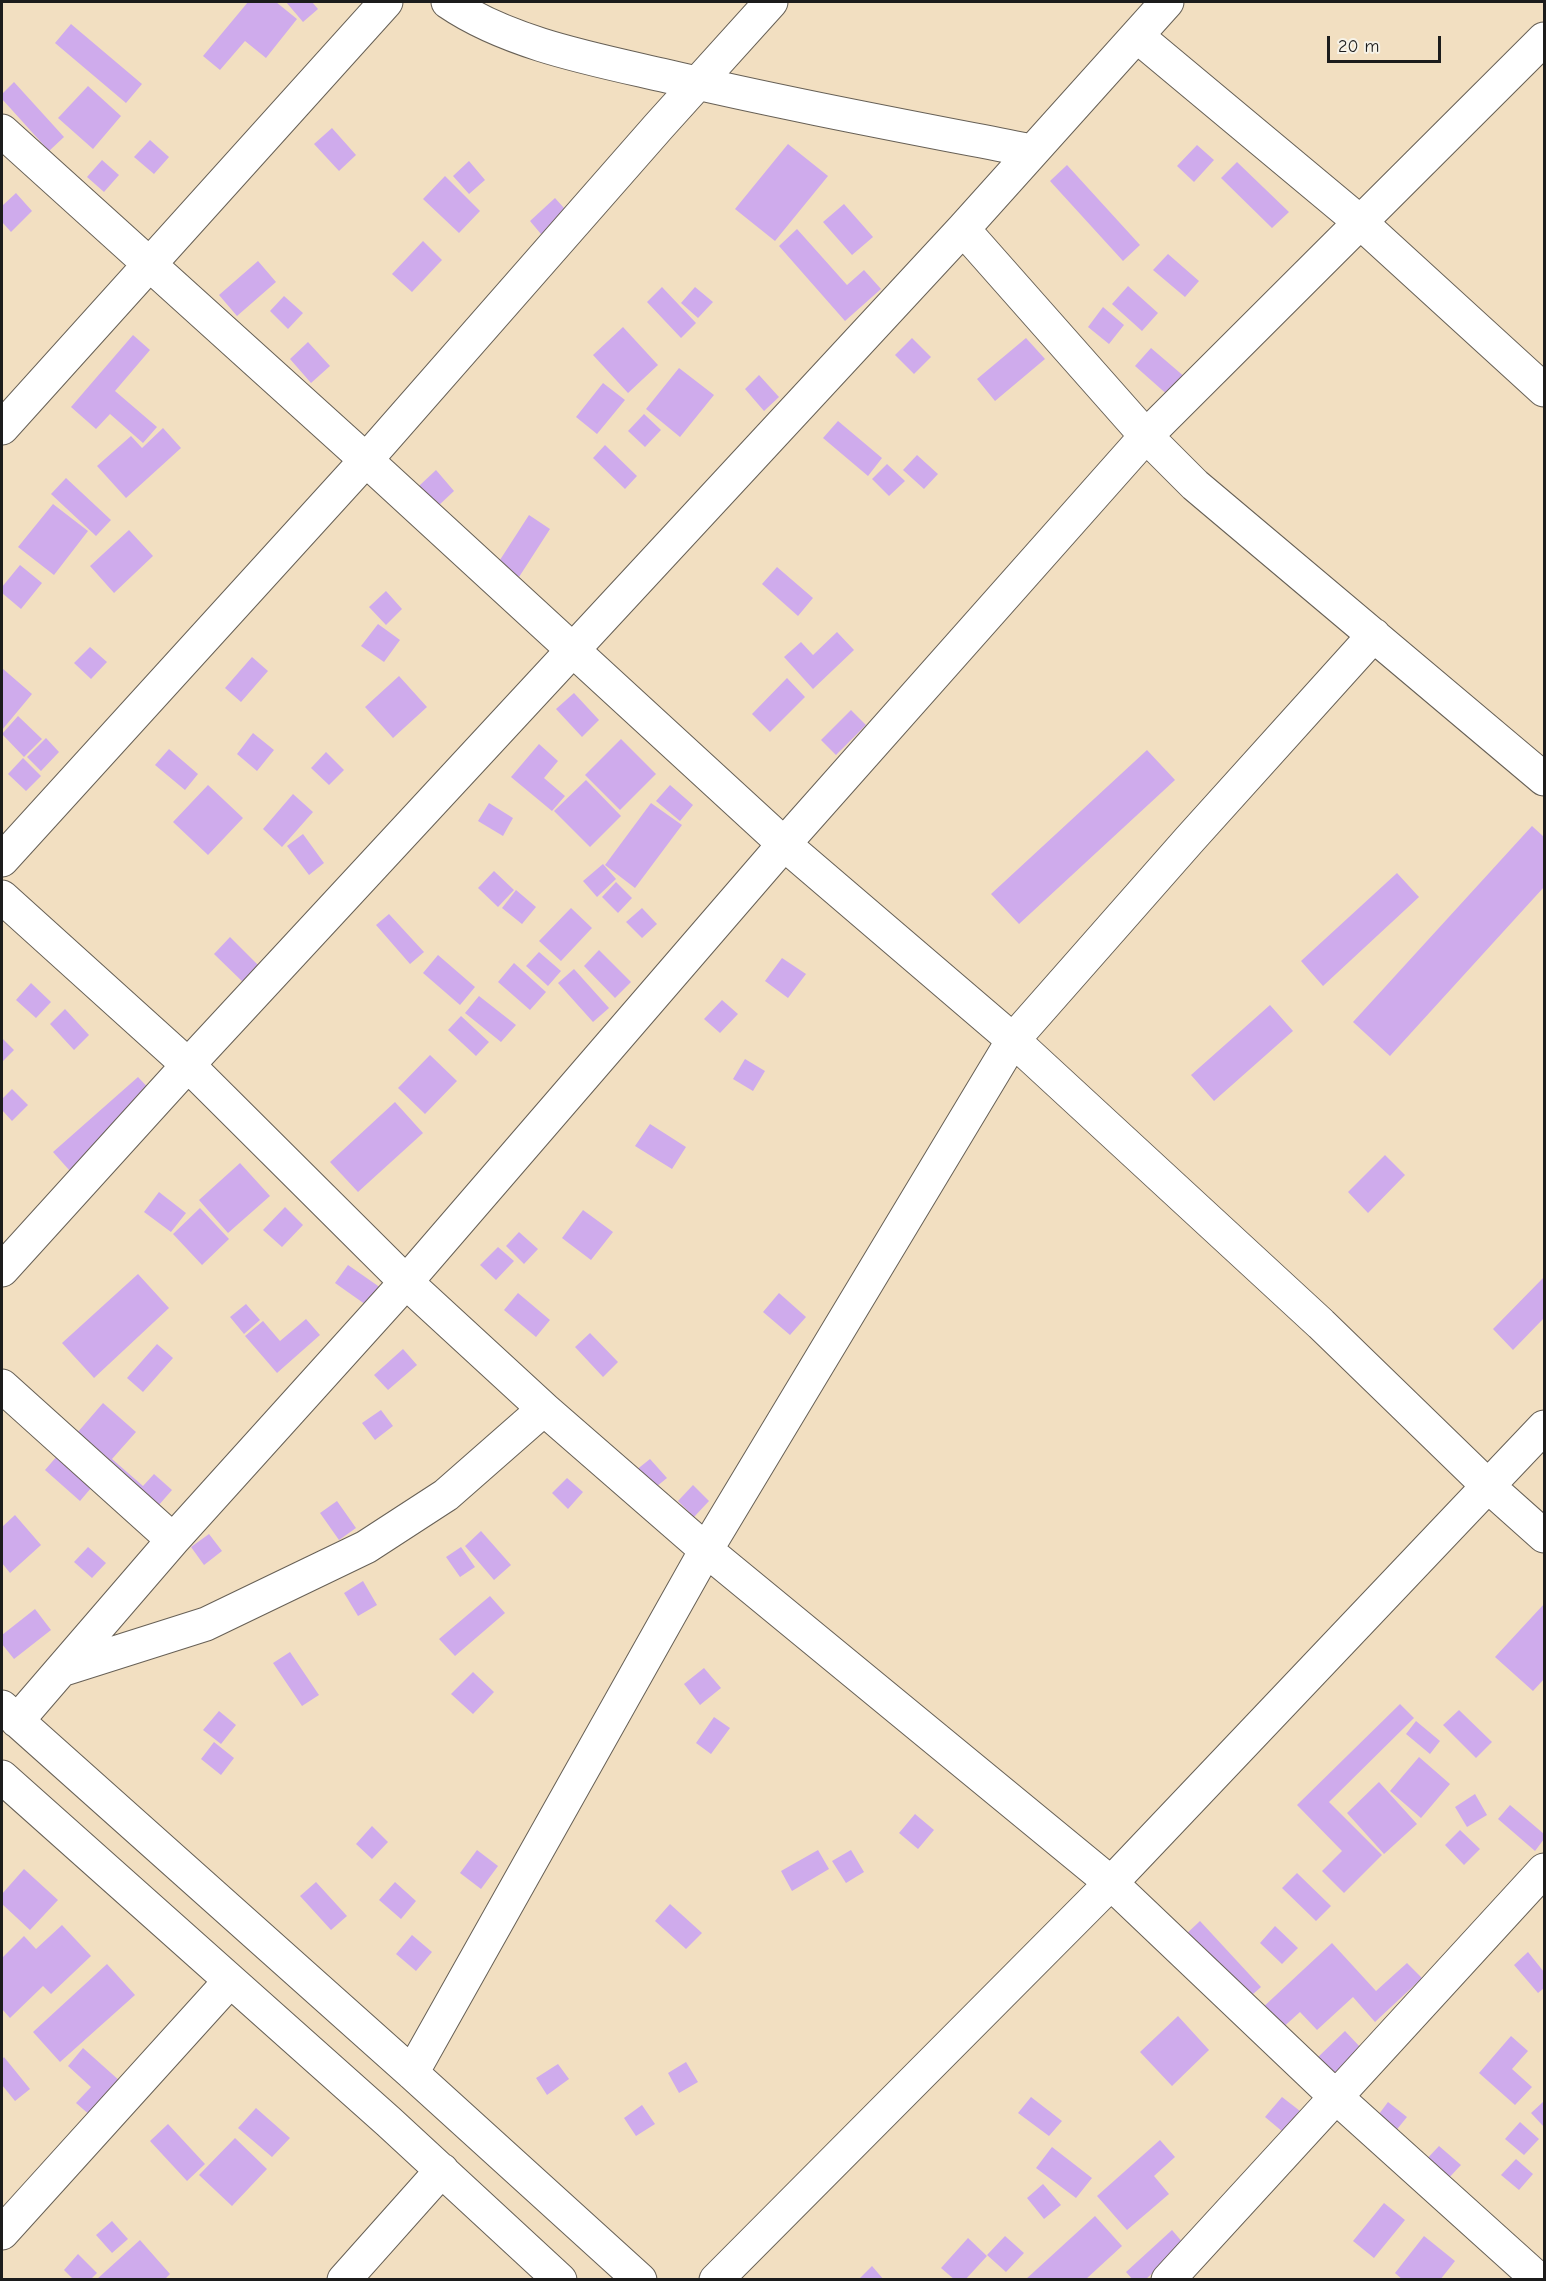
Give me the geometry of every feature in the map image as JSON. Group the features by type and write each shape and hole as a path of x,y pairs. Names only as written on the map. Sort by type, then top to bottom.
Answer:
{"street":[{"path":"2,428 386,2"},
{"path":"448,2 512,34 594,59 697,84 1032,152"},
{"path":"2,860 366,460 771,2"},
{"path":"2,1270 188,1065 963,229 1167,2"},
{"path":"1137,36 1360,222 1545,390"},
{"path":"640,2280 412,2073 9,1714 62,1670 173,1540 406,1282 784,844 1146,436 1545,39"},
{"path":"2,131 366,460 784,844 1013,1040 1321,1324 1488,1486 1545,1536"},
{"path":"963,229 1146,436 1195,485 1545,779"},
{"path":"412,2073 706,1550 1013,1040 1374,635"},
{"path":"2,897 188,1065 406,1282 544,1409 706,1550 1110,1883 1336,2097 1539,2280"},
{"path":"2,1386 173,1540"},
{"path":"62,1670 206,1624 366,1547 446,1495 544,1409"},
{"path":"716,2280 1110,1883 1545,1426"},
{"path":"2,1779 442,2170 560,2280"},
{"path":"1168,2280 1545,1870"},
{"path":"2,2233 231,1981"},
{"path":"344,2280 442,2170"}],"building":[{"path":"248,2 276,2 297,19 266,58 245,41 220,70 203,56"},
{"path":"286,2 312,2 318,9 303,22"},
{"path":"71,24 142,84 126,103 55,43"},
{"path":"14,82 64,137 49,151 2,99 2,94"},
{"path":"88,86 121,116 93,149 58,118"},
{"path":"332,128 356,155 339,171 314,144"},
{"path":"150,140 169,157 154,174 134,157"},
{"path":"788,144 828,176 775,241 735,209"},
{"path":"1197,145 1214,160 1194,182 1177,166"},
{"path":"102,160 119,175 104,192 87,177"},
{"path":"469,161 485,180 469,194 453,176"},
{"path":"1237,162 1289,212 1272,228 1221,178"},
{"path":"1067,165 1140,245 1123,261 1050,181"},
{"path":"445,176 480,211 459,233 423,199"},
{"path":"16,193 32,211 11,232 2,222 2,206"},
{"path":"555,198 572,217 546,240 530,221"},
{"path":"844,204 873,237 852,255 823,222"},
{"path":"797,229 847,285 864,270 881,289 845,321 779,246"},
{"path":"423,241 442,260 412,292 392,274"},
{"path":"1168,254 1199,281 1185,297 1153,270"},
{"path":"258,261 276,282 237,316 219,295"},
{"path":"1128,286 1158,313 1142,331 1112,304"},
{"path":"662,287 696,323 681,338 647,302"},
{"path":"695,287 713,302 698,318 681,303"},
{"path":"284,296 303,313 288,329 270,311"},
{"path":"1103,307 1124,325 1109,344 1088,327"},
{"path":"623,327 658,365 628,393 593,355"},
{"path":"133,335 150,350 115,391 157,427 143,443 110,414 96,429 71,407"},
{"path":"912,338 931,357 914,374 895,355"},
{"path":"1026,338 1045,359 995,401 977,379"},
{"path":"308,342 330,366 311,383 290,359"},
{"path":"1151,348 1186,378 1170,397 1135,366"},
{"path":"679,368 714,395 680,437 646,409"},
{"path":"759,375 779,397 764,411 745,389"},
{"path":"603,383 625,400 597,434 576,417"},
{"path":"644,414 661,430 645,447 628,431"},
{"path":"838,421 882,458 868,476 823,438"},
{"path":"163,428 181,448 126,498 97,466 131,436 142,448"},
{"path":"605,445 637,476 625,489 593,458"},
{"path":"917,455 938,474 924,489 903,470"},
{"path":"887,464 905,481 889,496 872,479"},
{"path":"436,470 454,491 437,507 419,486"},
{"path":"66,478 111,520 96,536 51,494"},
{"path":"53,504 88,531 54,575 18,547"},
{"path":"529,515 550,529 519,577 498,563"},
{"path":"129,530 153,556 114,593 90,566"},
{"path":"20,565 42,583 21,609 2,593 2,587"},
{"path":"777,567 813,598 798,616 762,584"},
{"path":"386,591 402,609 386,625 369,607"},
{"path":"378,624 400,640 384,662 361,646"},
{"path":"837,632 854,650 813,689 784,657 801,642 813,655"},
{"path":"90,647 107,662 91,679 74,663"},
{"path":"252,657 268,671 241,702 225,688"},
{"path":"2,668 32,694 2,730"},
{"path":"399,676 427,707 393,738 365,707"},
{"path":"787,678 805,697 770,732 752,714"},
{"path":"574,693 599,720 582,737 556,709"},
{"path":"851,710 866,725 836,755 821,740"},
{"path":"18,716 42,739 24,757 2,734"},
{"path":"253,733 274,750 257,771 237,754"},
{"path":"46,738 59,752 41,771 27,757"},
{"path":"621,739 656,774 620,810 585,775"},
{"path":"539,744 558,761 544,778 565,796 552,811 511,777"},
{"path":"169,749 198,774 185,790 155,765"},
{"path":"1147,750 1175,780 1019,924 991,894"},
{"path":"326,752 344,770 329,785 311,768"},
{"path":"23,758 41,776 26,791 8,774"},
{"path":"586,780 621,816 590,847 554,811"},
{"path":"208,785 243,818 208,855 173,822"},
{"path":"670,785 693,805 680,821 656,801"},
{"path":"293,794 313,812 282,847 263,829"},
{"path":"489,803 513,818 503,836 478,821"},
{"path":"651,803 682,825 635,888 605,865"},
{"path":"1532,826 1544,837 1544,887 1390,1056 1353,1022"},
{"path":"303,834 324,863 309,875 287,846"},
{"path":"603,864 616,879 597,897 583,881"},
{"path":"494,871 514,890 498,907 478,888"},
{"path":"1397,873 1419,897 1323,986 1301,961"},
{"path":"616,882 632,898 618,913 602,897"},
{"path":"516,890 536,907 522,924 502,908"},
{"path":"571,908 592,928 561,961 539,941"},
{"path":"642,908 657,924 642,938 626,922"},
{"path":"389,914 424,952 410,964 376,925"},
{"path":"230,937 264,971 248,987 214,954"},
{"path":"599,950 631,982 615,998 584,966"},
{"path":"539,952 561,971 548,986 526,966"},
{"path":"438,955 475,987 460,1005 423,973"},
{"path":"782,958 806,974 788,998 765,981"},
{"path":"514,963 546,992 530,1010 498,982"},
{"path":"574,969 609,1008 593,1022 558,983"},
{"path":"31,983 51,1002 36,1018 16,1000"},
{"path":"479,996 516,1025 501,1042 465,1013"},
{"path":"722,1000 738,1014 720,1033 704,1019"},
{"path":"1270,1005 1293,1031 1214,1101 1191,1075"},
{"path":"65,1009 89,1035 74,1050 50,1024"},
{"path":"461,1016 489,1042 476,1056 448,1030"},
{"path":"2,1038 14,1050 2,1062"},
{"path":"430,1055 457,1081 425,1114 398,1088"},
{"path":"745,1059 765,1071 753,1091 733,1079"},
{"path":"138,1077 155,1095 70,1171 53,1152"},
{"path":"12,1089 28,1105 12,1121 2,1110 2,1099"},
{"path":"395,1102 423,1133 358,1192 330,1162"},
{"path":"650,1124 686,1147 672,1169 635,1146"},
{"path":"1385,1155 1405,1175 1368,1213 1348,1192"},
{"path":"240,1163 270,1196 228,1233 199,1200"},
{"path":"159,1192 186,1213 171,1232 144,1212"},
{"path":"285,1207 303,1225 282,1247 263,1230"},
{"path":"200,1208 229,1239 202,1265 173,1234"},
{"path":"583,1210 613,1232 591,1260 562,1238"},
{"path":"519,1232 538,1249 524,1264 506,1246"},
{"path":"498,1247 514,1261 496,1280 480,1265"},
{"path":"348,1265 381,1288 369,1307 335,1283"},
{"path":"138,1274 169,1308 94,1378 62,1343"},
{"path":"1544,1277 1544,1318 1513,1350 1493,1329"},
{"path":"518,1293 550,1320 536,1337 504,1310"},
{"path":"779,1293 806,1317 790,1335 763,1312"},
{"path":"246,1304 260,1320 244,1334 230,1317"},
{"path":"306,1319 320,1335 277,1373 245,1336 263,1321 280,1341"},
{"path":"590,1333 618,1362 603,1377 575,1347"},
{"path":"157,1344 173,1358 143,1392 127,1378"},
{"path":"403,1349 417,1365 388,1390 374,1375"},
{"path":"103,1403 136,1432 112,1459 143,1486 154,1474 172,1490 144,1522 97,1481 80,1501 45,1470"},
{"path":"381,1410 393,1426 375,1440 362,1423"},
{"path":"650,1459 667,1478 646,1495 630,1475"},
{"path":"567,1478 583,1492 568,1509 552,1493"},
{"path":"693,1485 709,1501 694,1517 678,1501"},
{"path":"337,1501 356,1528 339,1540 320,1513"},
{"path":"15,1515 41,1545 10,1573 2,1563 2,1527"},
{"path":"481,1531 511,1565 494,1580 465,1546"},
{"path":"209,1534 222,1551 204,1565 191,1547"},
{"path":"88,1547 106,1563 92,1578 74,1562"},
{"path":"461,1547 475,1567 460,1577 446,1557"},
{"path":"363,1581 377,1605 358,1616 344,1593"},
{"path":"490,1596 505,1613 455,1656 439,1639"},
{"path":"1544,1604 1544,1679 1533,1691 1495,1657"},
{"path":"35,1609 51,1630 14,1659 2,1644 2,1635"},
{"path":"290,1652 319,1695 302,1706 273,1663"},
{"path":"704,1668 721,1688 700,1705 684,1684"},
{"path":"473,1672 494,1692 473,1714 451,1694"},
{"path":"1400,1704 1414,1718 1329,1802 1382,1855 1344,1893 1322,1871 1342,1851 1297,1805"},
{"path":"1459,1710 1492,1742 1476,1758 1443,1725"},
{"path":"219,1711 236,1725 221,1744 203,1730"},
{"path":"714,1717 730,1728 711,1754 696,1743"},
{"path":"1416,1721 1440,1741 1430,1754 1406,1734"},
{"path":"214,1742 234,1758 221,1775 201,1759"},
{"path":"1419,1757 1450,1784 1421,1818 1390,1791"},
{"path":"1379,1782 1417,1824 1384,1854 1347,1813"},
{"path":"1475,1794 1487,1815 1467,1827 1455,1807"},
{"path":"1510,1805 1544,1834 1544,1839 1535,1851 1498,1819"},
{"path":"915,1814 934,1830 918,1849 899,1833"},
{"path":"372,1826 388,1842 372,1859 356,1844"},
{"path":"1460,1830 1480,1849 1464,1865 1445,1845"},
{"path":"477,1850 498,1866 481,1889 460,1873"},
{"path":"818,1850 829,1869 792,1891 781,1871"},
{"path":"851,1850 864,1872 846,1883 832,1861"},
{"path":"24,1869 58,1900 30,1930 2,1904 2,1894"},
{"path":"1297,1873 1331,1906 1316,1921 1282,1888"},
{"path":"316,1882 347,1916 331,1930 300,1896"},
{"path":"395,1882 416,1901 401,1919 379,1900"},
{"path":"670,1904 702,1933 686,1949 655,1921"},
{"path":"1200,1921 1261,1987 1243,2003 1183,1937"},
{"path":"62,1925 91,1956 51,1994 43,1986 10,2018 2,2009 2,1958 24,1936 36,1949"},
{"path":"1275,1926 1298,1948 1282,1964 1260,1943"},
{"path":"412,1935 432,1952 416,1971 396,1954"},
{"path":"1332,1943 1376,1991 1407,1963 1422,1978 1375,2022 1353,1997 1317,2030 1300,2012 1279,2031 1260,2010"},
{"path":"1528,1952 1544,1972 1544,1988 1538,1993 1514,1965"},
{"path":"107,1964 135,1995 60,2062 33,2032"},
{"path":"1178,2016 1209,2050 1172,2086 1140,2052"},
{"path":"1345,2031 1362,2049 1331,2078 1314,2061"},
{"path":"1511,2036 1528,2051 1512,2069 1532,2087 1515,2105 1479,2073"},
{"path":"83,2048 121,2082 91,2116 76,2103 91,2087 68,2066"},
{"path":"4,2057 30,2089 15,2101 2,2085"},
{"path":"686,2062 698,2082 679,2093 668,2073"},
{"path":"558,2064 569,2079 547,2095 536,2078"},
{"path":"1031,2097 1062,2121 1049,2136 1018,2113"},
{"path":"1282,2097 1300,2111 1283,2132 1265,2117"},
{"path":"1544,2101 1544,2127 1531,2113"},
{"path":"1388,2102 1407,2117 1394,2133 1376,2118"},
{"path":"642,2105 655,2124 636,2136 624,2118"},
{"path":"256,2108 290,2138 272,2157 238,2128"},
{"path":"1520,2122 1539,2139 1524,2155 1505,2139"},
{"path":"168,2124 205,2164 187,2181 150,2141"},
{"path":"235,2138 267,2169 232,2206 199,2175"},
{"path":"1160,2140 1175,2157 1154,2176 1169,2194 1127,2230 1097,2196"},
{"path":"1439,2146 1461,2165 1445,2182 1423,2163"},
{"path":"1052,2147 1092,2178 1076,2198 1036,2168"},
{"path":"1516,2159 1533,2174 1519,2190 1501,2175"},
{"path":"1043,2184 1061,2205 1044,2219 1027,2198"},
{"path":"1384,2203 1405,2220 1374,2258 1353,2241"},
{"path":"1095,2216 1122,2246 1085,2280 1025,2280"},
{"path":"112,2221 128,2239 112,2253 96,2235"},
{"path":"1172,2230 1184,2244 1145,2280 1133,2280 1126,2272"},
{"path":"1005,2236 1024,2253 1006,2272 987,2255"},
{"path":"1424,2236 1455,2261 1440,2280 1403,2280 1395,2273"},
{"path":"968,2238 987,2256 965,2280 955,2280 941,2268"},
{"path":"140,2240 170,2274 164,2280 96,2280"},
{"path":"78,2254 97,2273 90,2280 74,2280 64,2270"},
{"path":"872,2266 884,2280 858,2280"}]}
